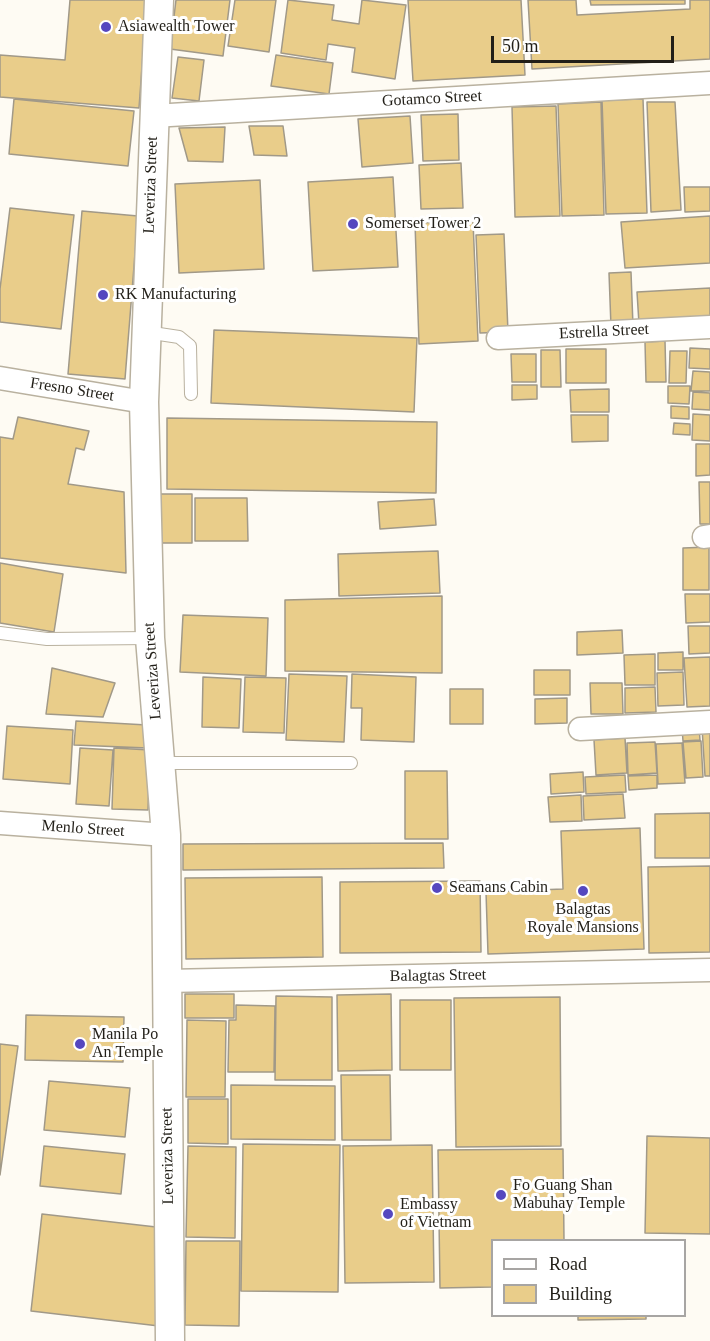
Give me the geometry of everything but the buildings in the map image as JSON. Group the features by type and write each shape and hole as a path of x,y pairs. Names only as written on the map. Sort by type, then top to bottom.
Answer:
{"street":[{"name":"Leveriza Street","path":"159,0 144,402 150,638 166,835 170,1341"},
{"name":"Gotamco Street","path":"153,116 710,82"},
{"name":"Estrella Street","path":"498,338 710,327"},
{"name":"Fresno Street","path":"0,378 144,402"},
{"path":"580,729 710,722"},
{"name":"Menlo Street","path":"0,823 166,835"},
{"name":"Balagtas Street","path":"166,981 710,969"}],"lane":[{"path":"146,332 179,337 190,346 191,394"},
{"path":"0,633 47,639 150,638"},
{"path":"159,763 351,763"}],"place":[{"name":"Asiawealth Tower","path":"106,27"},
{"name":"Somerset Tower 2","path":"353,224"},
{"name":"RK Manufacturing","path":"103,295"},
{"name":"Seamans Cabin","path":"437,888"},
{"name":"Balagtas Royale Mansions","path":"583,891"},
{"name":"Manila Po An Temple","path":"80,1044"},
{"name":"Fo Guang Shan Mabuhay Temple","path":"501,1195"},
{"name":"Embassy of Vietnam","path":"388,1214"}]}
